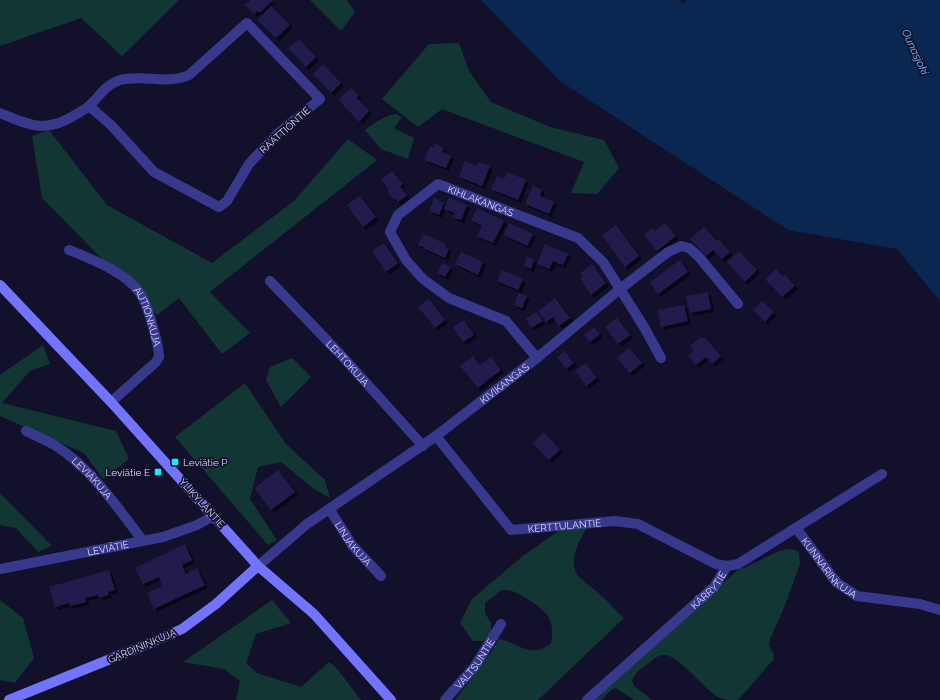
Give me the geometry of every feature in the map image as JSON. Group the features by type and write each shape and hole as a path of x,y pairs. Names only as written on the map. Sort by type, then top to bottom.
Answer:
{"main road":[{"name":"YLIKYLÄNTIE","path":"0,285 111,402 258,566 314,614 391,700"},
{"name":"GARDININKUJA","path":"9,700 182,629 216,604 258,566"}],"street":[{"name":"RÄÄTTIÖNTIE","path":"0,113 29,125 47,127 67,120 89,106 106,87 118,81 133,77 179,80 189,75 247,23 320,99 276,135 249,164 227,201 219,207 154,172 111,125 89,106"},
{"name":"KIHLAKANGAS","path":"537,358 506,321 449,298 423,279 406,260 390,232 398,215 438,184 578,238 603,262 620,289"},
{"name":"KIVIKANGAS","path":"258,566 307,524 330,510 423,446 537,358 620,289 668,252 680,246 689,248 699,257 738,304"},
{"name":"AUTIONKUJA","path":"69,250 95,261 124,277 139,291 147,305 157,342 159,357 156,362 111,402"},
{"name":"LEHTOKUJA","path":"270,281 341,355 423,446"},
{"path":"620,289 644,326 661,358"},
{"name":"LEVIÄKUJA","path":"26,431 56,446 72,458 104,490 143,541"},
{"name":"KERTTULANTIE","path":"436,436 511,530 615,521 638,524 716,564 727,566"},
{"name":"KÄRRYTIE","path":"587,700 714,587 727,566 738,564 882,474"},
{"name":"LINJAKUJA","path":"330,510 352,545 381,576"},
{"name":"LEVIÄTIE","path":"0,569 163,537 186,530 213,516"},
{"name":"KUNNARINKUJA","path":"796,528 836,582 857,596 920,604 940,610"},
{"name":"VALTSUNTIE","path":"445,700 475,666 501,624"}],"green space":[{"path":"0,0 179,0 122,56 81,18 0,46"},
{"path":"310,0 347,0 355,12 341,31"},
{"path":"459,43 469,71 491,102 550,127 604,140 619,168 597,194 571,193 584,162 442,109 418,127 382,99 429,44"},
{"path":"396,114 402,117 394,128 414,138 408,159 381,149 365,130 383,118"},
{"path":"49,130 107,205 212,263 294,201 348,139 377,160 210,292 250,333 222,354 179,298 157,315 42,198 32,136"},
{"path":"43,345 50,364 30,371 2,403 116,431 129,459 103,479 84,453 0,416 0,375"},
{"path":"292,358 311,377 281,407 266,380 270,367"},
{"path":"245,383 286,444 325,480 330,498 314,489 281,462 258,467 250,499 277,540 268,545 175,437"},
{"path":"0,493 52,546 38,552 16,528 0,525"},
{"path":"566,526 588,526 575,552 574,565 576,572 580,578 601,595 624,618 538,700 455,700 494,648 499,639 530,650 543,648 551,644 552,630 548,616 542,609 532,602 510,590 502,590 485,603 485,613 491,623 491,634 483,641 473,641 460,623 472,599 524,555"},
{"path":"789,549 795,550 799,553 800,564 784,608 770,639 769,645 774,655 773,660 737,700 722,699 708,689 685,667 670,656 664,655 655,658 641,669 632,681 634,686 652,700 634,700 616,688 611,690 601,700 591,700 739,569 779,551"},
{"path":"0,600 23,618 34,658 15,683 0,680"},
{"path":"272,600 291,623 256,634 246,663 257,673 301,687 329,662 335,666 361,700 236,700 240,681 224,669 183,662"}],"water":[{"name":"Ounasjoki","path":"481,0 678,0 683,4 686,0 940,0 940,301 897,249 788,230 560,81"}],"building":[{"path":"251,0 273,0 260,13 258,11 254,14 245,5"},
{"path":"271,6 290,25 276,38 257,20"},
{"path":"299,39 316,57 306,67 288,48"},
{"path":"323,64 341,83 331,93 313,74"},
{"path":"351,88 358,95 357,98 369,111 359,122 339,99"},
{"path":"435,144 444,148 442,152 451,156 446,168 424,160 430,146 434,148"},
{"path":"465,161 477,166 478,162 490,166 482,186 459,177"},
{"path":"392,171 403,184 400,186 407,196 398,202 394,198 393,199 387,191 389,190 381,179"},
{"path":"507,172 526,180 518,200 491,189 497,176 504,179"},
{"path":"533,186 542,190 540,196 554,202 549,214 525,204"},
{"path":"360,196 376,217 363,227 347,205"},
{"path":"449,197 467,205 461,220 453,217 455,213 444,209"},
{"path":"434,198 444,203 439,215 429,211"},
{"path":"477,208 504,221 493,243 477,236 482,226 471,220"},
{"path":"509,223 533,234 527,246 504,235"},
{"path":"665,223 676,236 657,251 644,235 652,228 655,231"},
{"path":"616,225 639,256 625,267 602,235"},
{"path":"704,227 730,252 722,259 713,250 706,256 690,239"},
{"path":"423,234 446,244 445,246 449,249 445,258 418,245"},
{"path":"384,243 398,263 386,272 372,251"},
{"path":"545,244 568,254 563,265 553,261 549,269 537,264"},
{"path":"739,251 757,270 745,282 727,262"},
{"path":"461,252 483,262 478,275 455,264"},
{"path":"527,257 534,260 531,269 524,266"},
{"path":"680,260 688,272 658,294 650,282"},
{"path":"442,263 451,267 445,277 437,273"},
{"path":"592,264 606,283 591,295 580,279 583,277 580,273"},
{"path":"776,269 782,276 786,275 795,286 782,297 765,279"},
{"path":"502,270 523,279 518,290 497,281"},
{"path":"708,292 711,309 690,313 686,296"},
{"path":"519,293 527,296 522,308 514,305"},
{"path":"555,298 570,318 559,326 553,317 546,322 538,311"},
{"path":"429,299 445,320 435,328 418,307"},
{"path":"762,301 774,312 765,322 753,310"},
{"path":"684,305 688,321 661,327 658,310"},
{"path":"536,312 543,321 531,328 526,319"},
{"path":"617,318 630,335 618,344 605,327"},
{"path":"464,320 474,335 463,342 453,327"},
{"path":"594,327 600,334 590,342 584,335"},
{"path":"699,338 705,338 721,356 712,364 706,357 696,365 688,356 694,351 690,346"},
{"path":"629,348 642,363 630,373 617,358"},
{"path":"565,351 574,363 566,369 557,357"},
{"path":"473,356 480,365 491,357 501,370 478,388 460,366"},
{"path":"586,363 597,378 586,386 575,370"},
{"path":"544,432 560,450 549,460 533,443"},
{"path":"278,470 295,492 271,510 254,488"},
{"path":"185,544 192,560 182,565 186,574 197,568 205,585 154,609 147,593 163,586 159,577 143,584 135,568"},
{"path":"109,570 115,590 108,592 109,595 99,598 98,595 85,598 86,602 70,606 69,603 55,607 49,587"}],"place":[{"name":"Leviätie P","path":"175,462"},
{"name":"Leviätie E","path":"158,472"}]}
